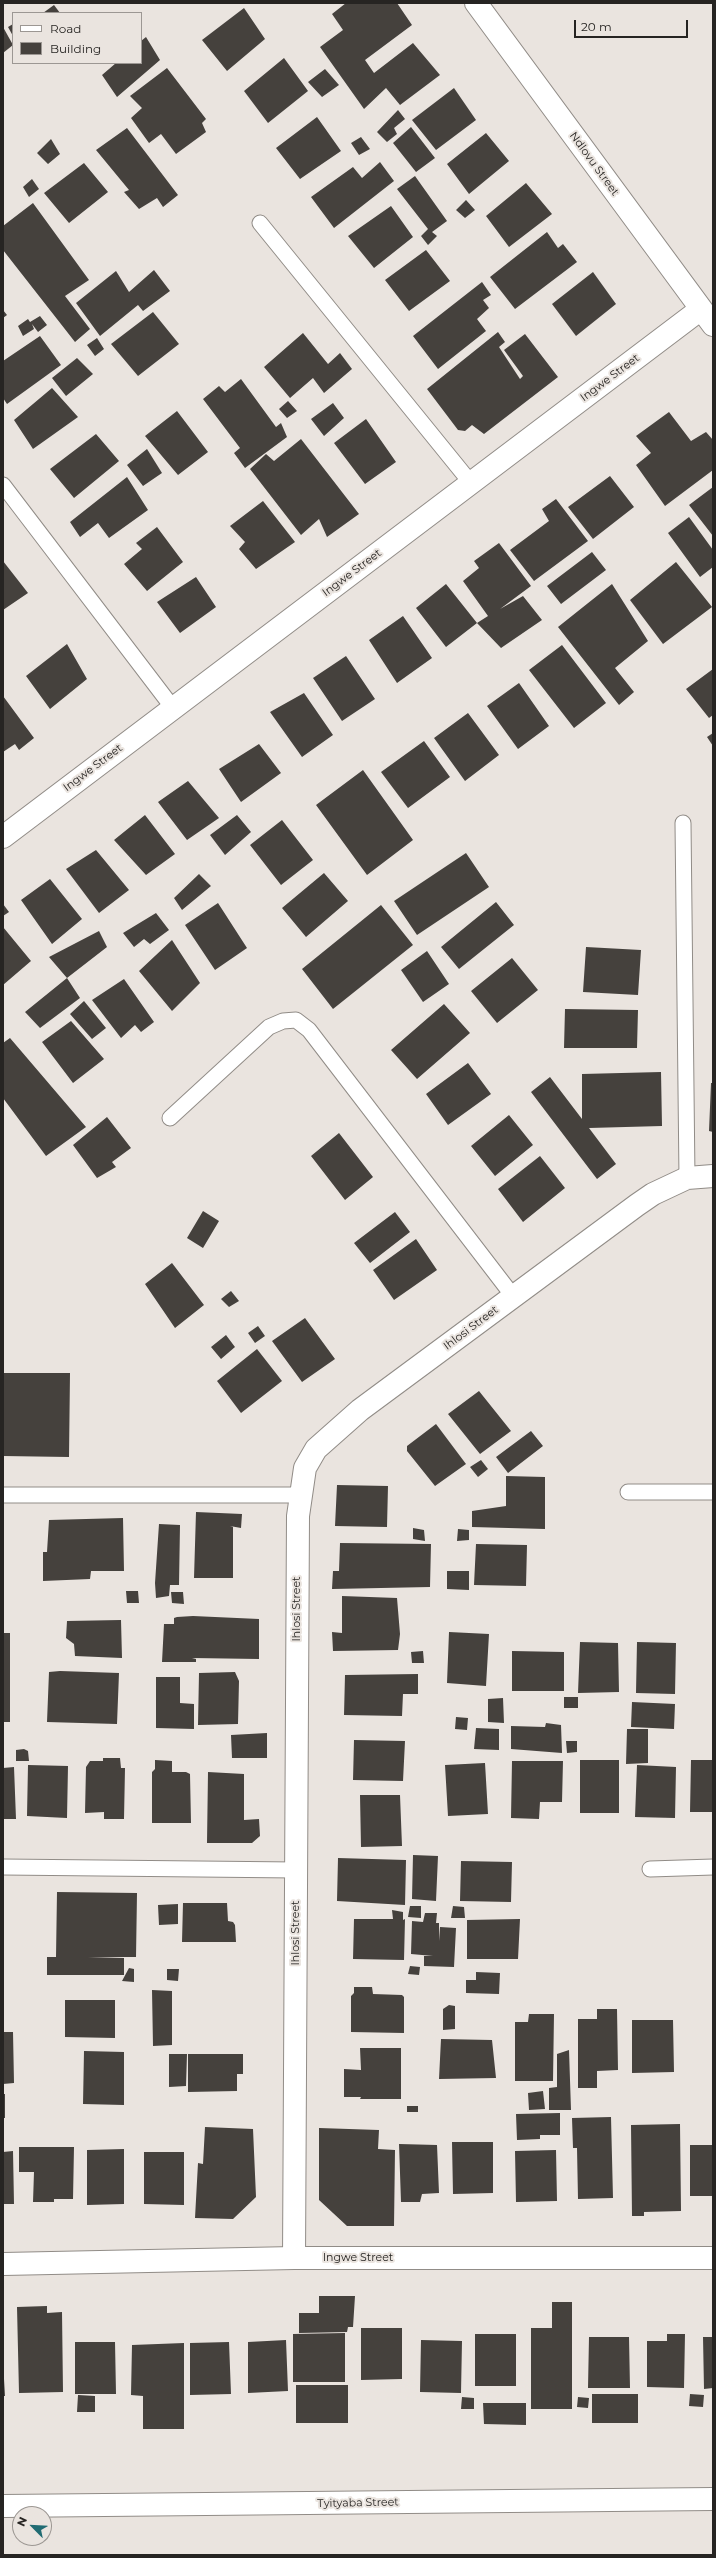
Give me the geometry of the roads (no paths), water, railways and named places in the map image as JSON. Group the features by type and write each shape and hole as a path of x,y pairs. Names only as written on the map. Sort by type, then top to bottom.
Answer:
{"street":[{"name":"Ndlovu Street","path":"476,3 707,317"},
{"name":"Ingwe Street","path":"3,837 471,483 707,317"},
{"name":"Ihlosi Street","path":"294,2258 299,1495 306,1468 316,1449 333,1432 513,1296 653,1194 687,1178 713,1176"},
{"name":"Ingwe Street","path":"3,2264 294,2258 713,2258"},
{"name":"Tyityaba Street","path":"3,2506 713,2499"}],"lane":[{"path":"260,223 471,483"},
{"path":"3,484 173,708"},
{"path":"683,823 687,1178"},
{"path":"170,1118 269,1027 284,1021 296,1020 309,1030 513,1296"},
{"path":"628,1492 713,1492"},
{"path":"3,1495 299,1495"},
{"path":"3,1867 296,1870"},
{"path":"650,1869 713,1867"}]}
